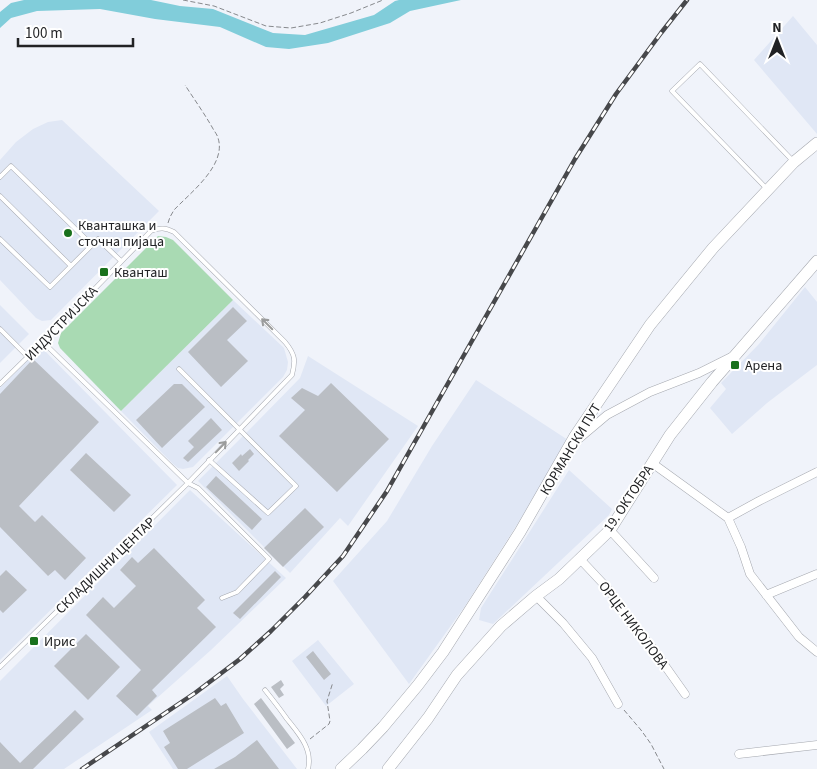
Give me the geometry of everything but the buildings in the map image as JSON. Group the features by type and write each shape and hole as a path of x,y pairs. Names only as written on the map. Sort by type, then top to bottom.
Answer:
{"street":[{"name":"КОРМАНСКИ ПУТ","path":"341,769 383,727 418,685 442,652 520,532 575,436 650,325 713,248 794,162 817,143"},
{"name":"19. ОКТОБРА","path":"389,768 428,718 457,675 501,626 559,579 610,530 670,435 735,355 817,260"},
{"path":"568,448 607,414 650,392 699,373 735,355"},
{"path":"652,463 728,518 750,574 799,637 817,651"},
{"path":"728,518 817,472"},
{"path":"610,530 654,578"},
{"name":"ОРЦЕ НИКОЛОВА","path":"580,559 610,591 627,619 651,646 685,694"},
{"path":"766,594 817,574"},
{"path":"536,596 563,623 592,658 618,704"},
{"path":"739,754 817,745"}],"lane":[{"path":"767,190 672,91 700,64 794,162"},
{"path":"0,177 11,166 92,245"},
{"path":"0,196 72,266"},
{"name":"ИНДУСТРИЈСКА","path":"0,384 151,231 167,228"},
{"name":"СКЛАДИШНИ ЦЕНТАР","path":"0,667 188,483 292,375 295,362 294,356 285,342 174,232 167,228"},
{"path":"0,238 50,287 98,239 121,261"},
{"path":"0,329 28,357"},
{"path":"43,342 188,483 198,488 269,559 237,592 222,598"},
{"path":"179,369 296,486 268,513 209,460"},
{"path":"265,690 304,740 309,758 308,769"}],"path":[{"path":"183,0 214,6 266,26 291,28 320,23 383,0"},
{"path":"167,228 171,213 210,172 216,162 219,148 218,138 185,85"},
{"path":"306,746 308,742 329,724 327,700 333,682"},
{"path":"618,704 651,744 664,769"}],"shaded area":[{"path":"793,16 817,45 817,134 754,60"},
{"name":"Кванташка и сточна пијаца","path":"62,120 159,211 51,320 42,321 36,318 0,280 0,160 16,142 33,129 48,122"},
{"path":"805,287 817,302 817,365 767,403 732,434 710,408 726,389 721,383 759,344"},
{"path":"233,300 284,348 288,362 287,370 283,377 193,467 178,468 121,411"},
{"path":"0,305 29,334 0,363"},
{"path":"41,347 177,485 0,660 0,388"},
{"path":"308,356 418,426 348,526 340,518 290,573 198,481 300,378"},
{"path":"476,380 568,440 465,606 409,684 333,581 387,521 432,446"},
{"path":"569,470 612,509 609,515 493,624 479,620 481,608"},
{"path":"190,490 286,578 211,650 148,706 152,710 64,769 0,769 0,681"},
{"path":"318,640 354,684 326,706 292,661"},
{"path":"227,676 297,769 173,769 149,732"}],"green space":[{"path":"158,236 173,240 233,300 121,411 60,348 58,343 61,333"}],"water":[{"path":"24,0 151,0 180,6 213,9 273,33 305,35 374,15 399,0 461,0 410,11 390,23 328,43 289,49 266,47 220,27 155,19 100,9 37,11 11,18 0,28 0,12 11,3"}],"railway":[{"path":"82,769 195,693 240,659 271,631 343,556 387,491 575,159 616,94 687,0"}],"place":[{"name":"Кванташка и сточна пијаца","path":"68,233"},
{"name":"Кванташ","path":"104,272"},
{"name":"Арена","path":"735,365"},
{"name":"Ирис","path":"34,641"}]}
